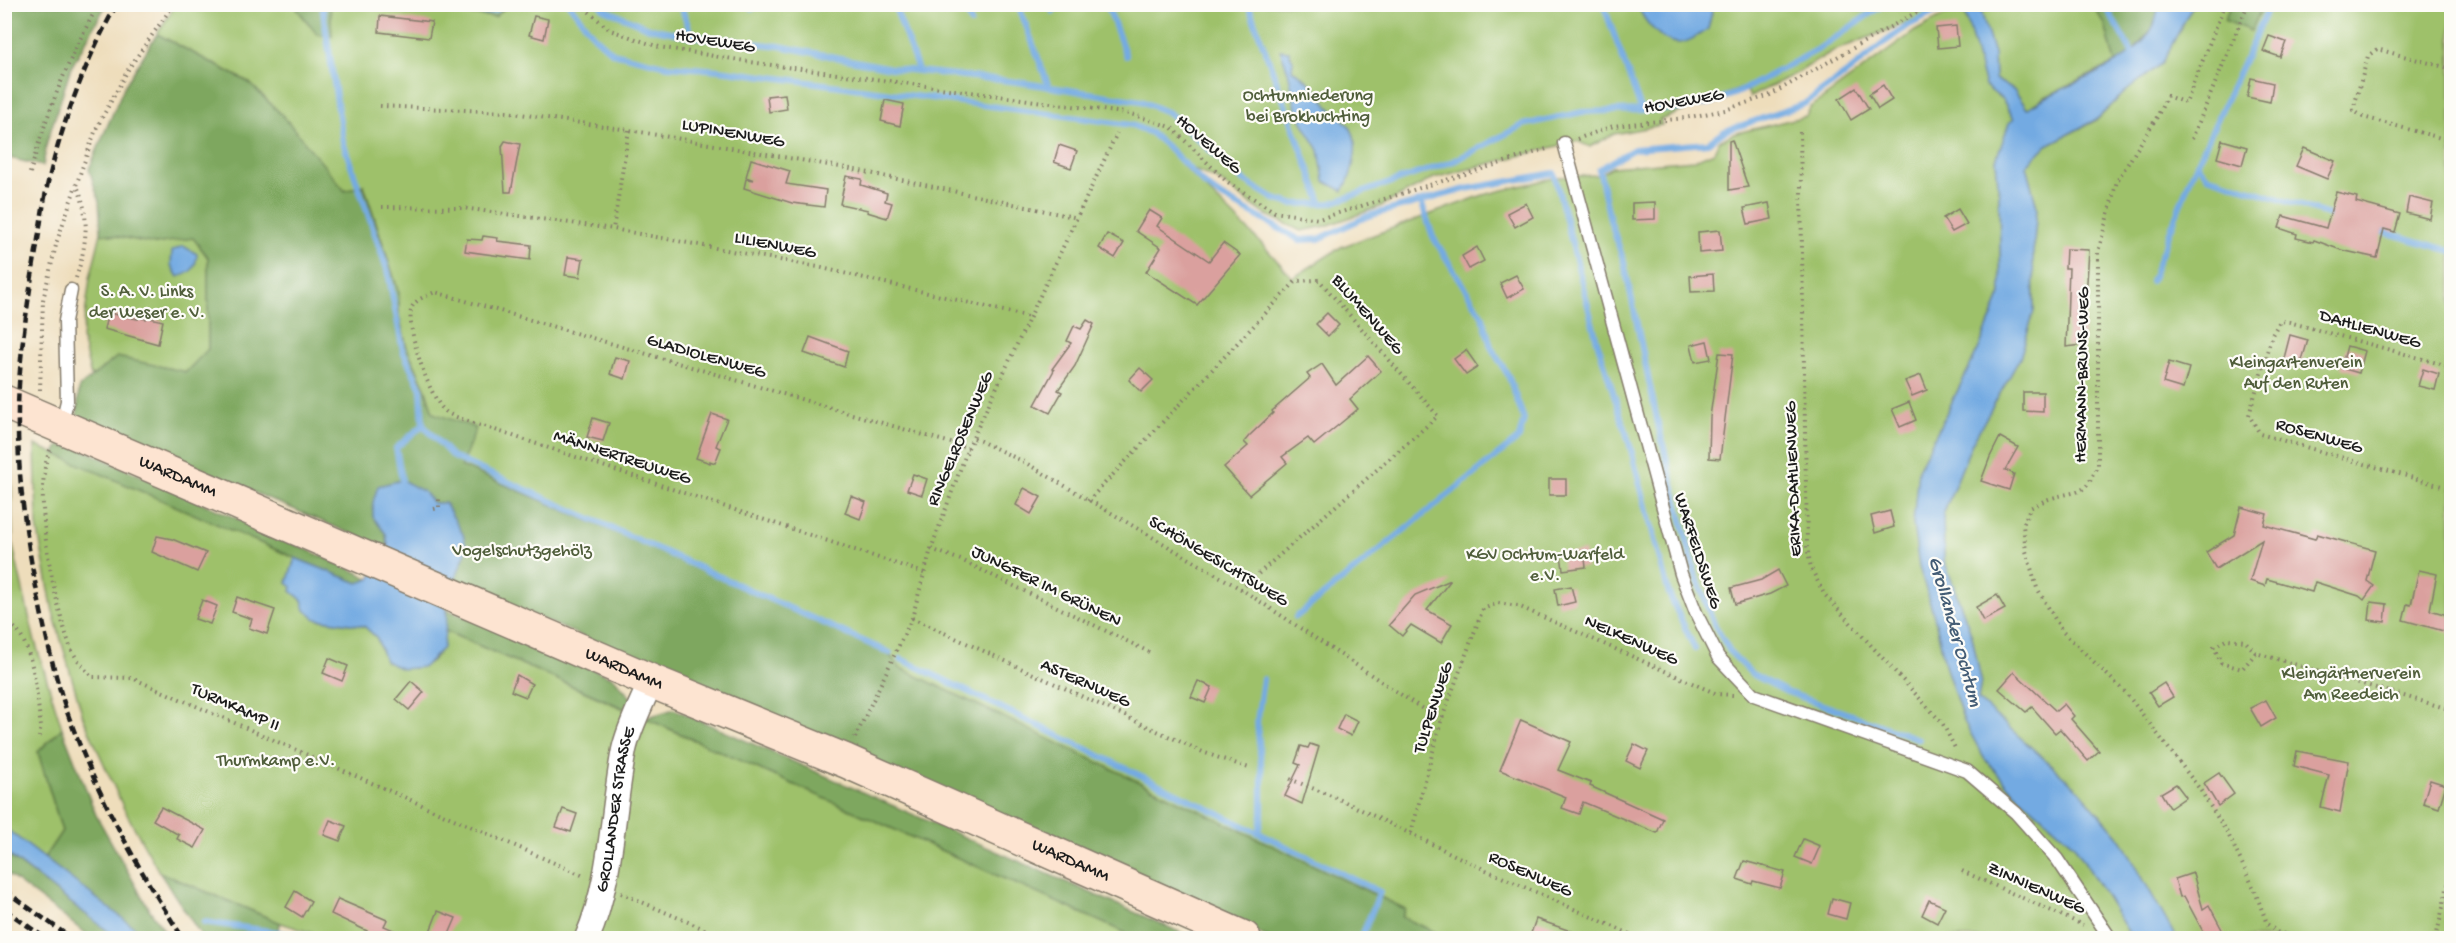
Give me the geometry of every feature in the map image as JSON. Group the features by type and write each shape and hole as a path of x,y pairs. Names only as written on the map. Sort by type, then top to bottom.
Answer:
{"street":[{"name":"WARDAMM","path":"4,402 651,681 846,761 1244,939"},
{"name":"GROLLANDER STRASSE","path":"587,939 595,920 604,885 625,747 651,681"}],"lane":[{"name":"WARFELDSWEG","path":"1564,143 1681,574 1696,614 1718,657 1754,695 1967,771 2016,813 2057,859 2110,939"},
{"path":"50,423 67,401 65,321 71,290"}],"path":[{"path":"30,172 45,120 72,55 99,4"},
{"path":"50,423 43,300 57,241 96,129 129,68 174,4"},
{"name":"HOVEWEG","path":"580,4 610,30 658,47 1131,114 1171,127 1226,181 1275,212 1319,219 1613,126 1695,116 1725,110 1770,95 1931,4"},
{"name":"HERMANN-BRUNS-WEG","path":"2225,4 2186,103 2167,96 2157,117 2117,181 2098,252 2098,465 2091,481 2082,492 2051,498 2030,508 2023,525 2026,551 2037,588 2062,631 2126,693 2211,806 2228,834 2255,891 2267,924 2277,932 2298,939"},
{"path":"2192,139 2248,4"},
{"path":"2451,69 2377,50 2368,56 2353,110 2362,117 2451,141"},
{"name":"LUPINENWEG","path":"380,105 506,111 629,130 846,168 1078,218"},
{"path":"613,229 629,130"},
{"name":"ERIKA-DAHLIENWEG","path":"1800,132 1807,547 1811,568 1824,594 1943,724 1967,771"},
{"name":"RINGELROSENWEG","path":"846,761 912,618 931,549 968,448 1117,133"},
{"path":"71,290 86,249 86,217 76,186"},
{"name":"LILIENWEG","path":"382,207 463,208 613,229 818,267 1029,317"},
{"name":"BLUMENWEG","path":"1088,501 1296,281 1319,280 1438,416 1241,589"},
{"name":"GLADIOLENWEG","path":"435,292 968,448"},
{"name":"MÄNNERTREUWEG","path":"435,292 420,298 412,308 410,324 415,345 435,397 445,411 462,419 924,573"},
{"name":"DAHLIENWEG","path":"2280,321 2451,367"},
{"name":"ROSENWEG","path":"2280,321 2272,335 2250,415 2260,434 2451,489"},
{"name":"TURMKAMP II","path":"50,423 44,464 43,505 54,584 71,648 91,677 132,678 604,885"},
{"name":"SCHÖNGESICHTSWEG","path":"974,438 1024,462 1241,589 1441,721"},
{"path":"434,508 439,508 439,497"},
{"name":"JUNGFER IM GRÜNEN","path":"931,549 961,560 1149,652"},
{"name":"NELKENWEG","path":"1498,603 1518,606 1717,694 1754,695"},
{"name":"TULPENWEG","path":"1411,833 1441,721 1483,609 1498,603"},
{"name":"ASTERNWEG","path":"912,618 1205,753 1249,768"},
{"path":"4,621 13,624 28,648 40,726 39,736"},
{"path":"2256,653 2242,669 2221,663 2214,647 2228,639 2245,642 2256,653 2451,710"},
{"name":"ROSENWEG","path":"1290,780 1341,800 1477,866 1638,939"},
{"path":"2436,939 2451,867"},
{"name":"ZINNIENWEG","path":"1962,871 2085,926 2102,925"},
{"path":"604,885 725,939"}],"green space":[{"name":"KGV Ochtum-Warfeld e.V.","path":"176,4 294,5 317,34 331,36 330,4 443,5 495,17 508,4 1952,5 1831,52 1797,73 1750,97 1745,87 1660,120 1662,125 1614,134 1590,147 1577,141 1434,178 1379,207 1326,226 1301,231 1265,214 1216,179 1182,165 1293,278 1341,247 1483,195 1558,177 1597,175 1612,167 1695,160 1714,152 1719,141 1733,134 1806,116 1810,108 1915,31 1963,5 1985,85 2003,100 2014,119 1996,160 2001,294 1979,348 1918,470 1936,623 1946,668 1964,721 1984,758 2011,789 2074,845 2132,938 1448,938 1402,917 1405,909 900,668 884,648 460,466 433,413 426,390 407,348 399,316 399,293 364,185 345,192 283,116 249,82 157,34"},
{"path":"4,5 106,5 71,68 47,142 43,166 5,157"},
{"path":"294,5 330,5 332,36 317,34"},
{"path":"363,5 508,5 495,17"},
{"path":"1979,5 2092,5 2105,24 2115,63 2043,98 2027,109 2015,91 1995,79 1994,54"},
{"path":"2092,5 2159,5 2153,28 2128,57 2115,63 2105,24"},
{"path":"2193,5 2231,5 2225,20 2251,31 2263,5 2451,5 2451,938 2176,938 2120,838 2078,789 1978,700 1981,680 1972,636 1944,560 1943,515 1972,443 2020,358 2034,311 2033,253 2037,207 2026,166 2047,145 2097,120 2125,92 2162,63"},
{"path":"2231,5 2263,5 2251,31 2224,20"},
{"name":"Vogelschutzgehölz","path":"157,34 248,82 283,116 345,191 363,185 399,293 399,316 407,348 426,390 433,413 476,428 461,466 884,648 900,668 1405,909 1402,917 1448,938 1269,938 1101,860 454,581 467,549 445,503 433,503 422,491 373,517 386,534 387,549 77,417 79,387 117,357 186,372 208,349 208,257 193,238 155,244 101,233 99,201 89,169 124,87"},
{"name":"S. A. V. Links der Weser e. V.","path":"101,233 155,244 193,237 208,258 208,350 186,372 117,357 91,377 82,338 90,278"},
{"name":"Thurmkamp e.V.","path":"35,445 295,558 287,583 293,587 291,591 302,600 316,619 364,626 377,638 385,661 407,668 425,665 438,653 445,631 1137,938 327,938 281,923 159,872 124,809 83,717 53,612 37,526"},
{"path":"59,446 79,448 359,573 370,580 358,583 295,558 55,454"},
{"path":"4,450 11,467 13,547 34,638 62,728 38,752 62,831 44,858 5,828"},
{"path":"446,609 614,678 632,699 628,710 445,631"},
{"path":"674,709 1193,938 1137,938 645,718"},
{"path":"62,728 96,815 149,909 168,936 164,938 148,938 44,858 62,831 38,752"},
{"path":"4,852 117,938 92,938 5,872"},
{"path":"159,872 281,923 273,938 203,938"}],"water":[{"path":"1638,5 1709,5 1712,12 1708,29 1686,41 1674,43 1660,36 1650,26"},
{"name":"Grollander Ochtum","path":"1963,5 1979,5 1994,54 1995,79 2015,91 2027,109 2130,54 2153,27 2159,5 2193,5 2162,63 2125,92 2097,119 2047,145 2026,166 2037,207 2033,253 2034,311 2020,358 1972,443 1943,515 1944,560 1972,636 1981,680 1978,700 2078,789 2120,838 2176,938 2132,938 2074,845 2011,789 1984,758 1964,721 1946,668 1936,623 1919,566 1913,524 1918,470 1979,348 2001,294 1996,160 2009,123 2014,119 2003,100 1985,86"},
{"path":"1280,50 1289,51 1293,61 1292,70 1308,81 1351,129 1355,143 1354,160 1343,191 1324,181 1319,150 1302,122"},
{"path":"183,246 197,254 192,270 178,277 171,265 172,251"},
{"path":"402,480 423,491 433,503 445,503 463,534 467,549 445,605 447,617 443,648 424,667 402,669 385,661 377,638 364,626 316,619 305,610 302,600 291,591 292,587 287,583 295,558 358,583 370,579 388,546 386,534 373,517 373,502 378,486"},
{"path":"5,828 148,938 117,938 5,852"}],"building":[{"path":"380,16 432,22 429,38 379,32"},
{"path":"534,16 548,19 544,39 529,35"},
{"path":"1956,26 1958,46 1938,48 1936,28"},
{"path":"2269,36 2286,42 2280,57 2263,51"},
{"path":"2251,78 2273,83 2270,102 2247,97"},
{"path":"1883,85 1892,100 1878,109 1869,94"},
{"path":"1856,88 1869,109 1851,120 1839,99"},
{"path":"785,94 787,109 769,112 767,96"},
{"path":"885,100 904,104 900,126 881,121"},
{"path":"1732,140 1748,187 1729,190 1729,141"},
{"path":"2222,140 2247,147 2242,165 2217,158"},
{"path":"505,141 520,144 511,192 505,192 502,146"},
{"path":"1059,145 1077,151 1071,168 1054,162"},
{"path":"2304,148 2335,161 2327,179 2296,166"},
{"path":"751,159 790,171 786,184 826,190 824,207 792,203 744,188 746,179 754,180 746,177"},
{"path":"846,176 862,179 861,185 887,193 885,201 892,203 887,218 867,212 868,210 840,204"},
{"path":"2336,192 2357,197 2356,202 2400,214 2395,232 2384,229 2377,258 2341,250 2314,240 2313,242 2296,238 2297,234 2279,228 2283,216 2326,228"},
{"path":"2409,197 2433,203 2430,219 2406,213"},
{"path":"1655,202 1655,219 1632,220 1632,203"},
{"path":"1526,203 1533,217 1515,227 1507,213"},
{"path":"1769,203 1772,219 1748,224 1744,208"},
{"path":"1958,209 1967,224 1952,232 1943,218"},
{"path":"1149,210 1162,218 1157,226 1209,261 1223,243 1240,255 1197,305 1146,272 1161,248 1136,231"},
{"path":"1720,230 1722,251 1699,253 1698,232"},
{"path":"1107,234 1124,243 1115,258 1099,248"},
{"path":"483,236 498,238 497,241 531,245 530,260 465,251 467,239 482,240"},
{"path":"1477,247 1484,261 1469,269 1462,256"},
{"path":"2066,249 2089,250 2083,345 2066,347 2069,268 2065,268"},
{"path":"568,257 583,259 580,277 565,275"},
{"path":"1713,274 1714,291 1691,292 1690,276"},
{"path":"1516,275 1524,289 1507,298 1500,283"},
{"path":"108,313 163,321 158,344 104,329"},
{"path":"1327,313 1339,325 1328,336 1316,324"},
{"path":"1087,320 1094,324 1075,366 1058,390 1062,392 1050,413 1035,405 1054,370 1052,369 1071,343 1067,341 1074,326 1081,329"},
{"path":"2290,335 2308,340 2300,367 2283,362"},
{"path":"810,337 848,351 844,367 804,353"},
{"path":"1707,341 1711,359 1695,362 1691,345"},
{"path":"2347,346 2365,351 2359,373 2341,368"},
{"path":"1466,350 1478,367 1466,375 1454,359"},
{"path":"1719,353 1733,354 1720,459 1709,458 1710,417"},
{"path":"1368,356 1381,371 1350,399 1358,409 1314,445 1308,438 1282,457 1287,463 1249,495 1224,467 1248,446 1244,442 1249,436 1273,413 1272,411 1310,378 1307,374 1322,364 1336,385"},
{"path":"615,357 630,361 625,379 610,374"},
{"path":"2169,362 2189,368 2183,389 2163,383"},
{"path":"1140,368 1153,380 1141,392 1129,380"},
{"path":"2423,369 2439,374 2435,390 2418,386"},
{"path":"1921,375 1927,390 1912,396 1905,381"},
{"path":"2023,392 2043,392 2043,412 2023,411"},
{"path":"1909,402 1916,420 1900,427 1892,409"},
{"path":"712,414 727,419 716,446 721,448 715,463 696,458"},
{"path":"593,418 609,423 603,441 587,437"},
{"path":"2000,437 2018,447 2005,470 2014,474 2009,490 1981,481"},
{"path":"913,474 927,479 922,495 907,490"},
{"path":"1549,479 1566,479 1566,495 1549,495"},
{"path":"1024,488 1041,497 1031,514 1016,505"},
{"path":"851,496 866,502 860,519 845,513"},
{"path":"2241,507 2267,514 2264,525 2315,539 2317,534 2375,550 2367,581 2374,586 2364,600 2359,596 2315,582 2312,592 2267,579 2265,586 2250,581 2262,540 2216,569 2206,552 2234,535"},
{"path":"1890,511 1894,527 1875,533 1871,516"},
{"path":"157,536 172,539 206,553 197,572 152,552"},
{"path":"1584,551 1586,567 1563,570 1561,554"},
{"path":"1778,570 1786,586 1770,594 1735,604 1731,588 1761,580"},
{"path":"2419,570 2437,574 2430,610 2451,616 2451,633 2403,620 2407,604 2411,605"},
{"path":"1451,580 1427,610 1452,624 1441,643 1411,625 1402,636 1389,625 1415,595"},
{"path":"1571,586 1575,602 1558,606 1555,589"},
{"path":"1997,595 2005,609 1983,621 1976,607"},
{"path":"237,597 275,610 267,634 249,628 252,619 232,612"},
{"path":"202,600 217,606 210,624 195,619"},
{"path":"2371,602 2387,604 2385,622 2369,620"},
{"path":"329,658 348,666 342,681 323,673"},
{"path":"2014,672 2056,711 2064,704 2074,716 2071,719 2099,751 2088,761 2060,729 2055,733 2032,707 2026,712 1999,689"},
{"path":"517,675 532,684 526,697 511,691"},
{"path":"411,681 424,692 409,710 396,699"},
{"path":"1198,681 1212,687 1205,703 1191,697"},
{"path":"2164,683 2173,697 2158,706 2149,693"},
{"path":"2266,700 2276,718 2261,727 2250,708"},
{"path":"1344,714 1358,721 1351,736 1337,729"},
{"path":"1521,720 1571,742 1558,770 1591,783 1590,786 1663,819 1657,833 1583,802 1579,814 1562,808 1566,797 1500,770"},
{"path":"1310,744 1319,747 1302,804 1285,796 1300,765 1295,763 1301,746 1308,748"},
{"path":"1634,744 1648,751 1640,768 1626,761"},
{"path":"2297,751 2349,761 2340,812 2321,807 2329,775 2294,766"},
{"path":"2219,773 2234,794 2218,806 2204,783"},
{"path":"2430,780 2446,785 2439,808 2423,803"},
{"path":"2176,784 2186,797 2170,808 2161,793"},
{"path":"161,807 205,830 195,848 177,839 179,835 153,820"},
{"path":"563,809 577,814 571,832 556,827"},
{"path":"330,820 346,826 340,841 324,835"},
{"path":"1803,839 1820,846 1812,864 1795,857"},
{"path":"1744,861 1785,872 1780,888 1753,881 1752,884 1737,879"},
{"path":"2193,873 2203,909 2209,905 2227,939 2207,939 2184,896 2180,897 2175,879"},
{"path":"295,891 311,901 302,917 286,907"},
{"path":"1832,898 1850,903 1846,919 1828,914"},
{"path":"338,899 387,920 384,926 414,939 364,939 367,931 331,914"},
{"path":"1929,900 1945,907 1937,923 1922,915"},
{"path":"438,911 456,918 447,939 427,939"},
{"path":"1536,919 1585,936 1584,939 1529,939"}],"waterway":[{"path":"322,4 343,142 388,272 403,351 421,389 423,425 396,448 402,480"},
{"path":"403,4 486,12 496,10 502,4"},
{"path":"569,4 594,36 613,53 668,66 719,70 1132,125 1151,133 1204,184 1222,197 1300,240 1319,239 1368,216 1466,189 1554,173 1597,341 1629,442 1669,594 1695,649"},
{"path":"599,4 604,9 649,28 692,36 779,46 891,68 1018,82 1141,101 1169,113 1243,180 1274,199 1292,204 1331,203 1454,161 1523,125 1582,112 1674,109 1710,103 1739,92 1817,50 1884,4"},
{"path":"680,4 692,36"},
{"path":"750,4 752,9"},
{"path":"894,4 918,70"},
{"path":"964,4 971,23"},
{"path":"1018,4 1049,87"},
{"path":"1050,4 1053,12"},
{"path":"1107,4 1126,56"},
{"path":"1248,4 1321,202"},
{"path":"1603,4 1641,109"},
{"path":"1919,739 1787,692 1752,674 1731,653 1714,624 1695,573 1658,424 1624,262 1610,220 1599,169 1634,149 1708,143 1725,131 1804,104 1909,25 1951,4"},
{"path":"2104,4 2135,58"},
{"path":"2151,281 2191,177 2270,4"},
{"path":"2197,163 2207,176 2336,217"},
{"path":"1296,617 1519,438 1524,419 1508,375 1491,347 1483,317 1433,237 1421,201"},
{"path":"2377,230 2452,251"},
{"path":"423,425 453,457 890,653"},
{"path":"901,659 1380,892 1361,938"},
{"path":"1259,833 1262,815 1262,772 1257,722 1263,679"},
{"path":"204,922 319,938"}],"railway":[{"path":"117,4 78,87 56,152 43,205 22,352 18,409 20,469 23,508 42,619 65,706 102,797 148,883 183,938"},
{"path":"4,890 71,938"},
{"path":"4,909 45,938"}],"park label":[{"name":"Ochtumniederung bei Brokhuchting","path":"1308,106"},
{"name":"Kleingartenverein Auf den Ruten","path":"2296,373"},
{"name":"Kleingärtnerverein Am Reedeich","path":"2351,684"}]}
